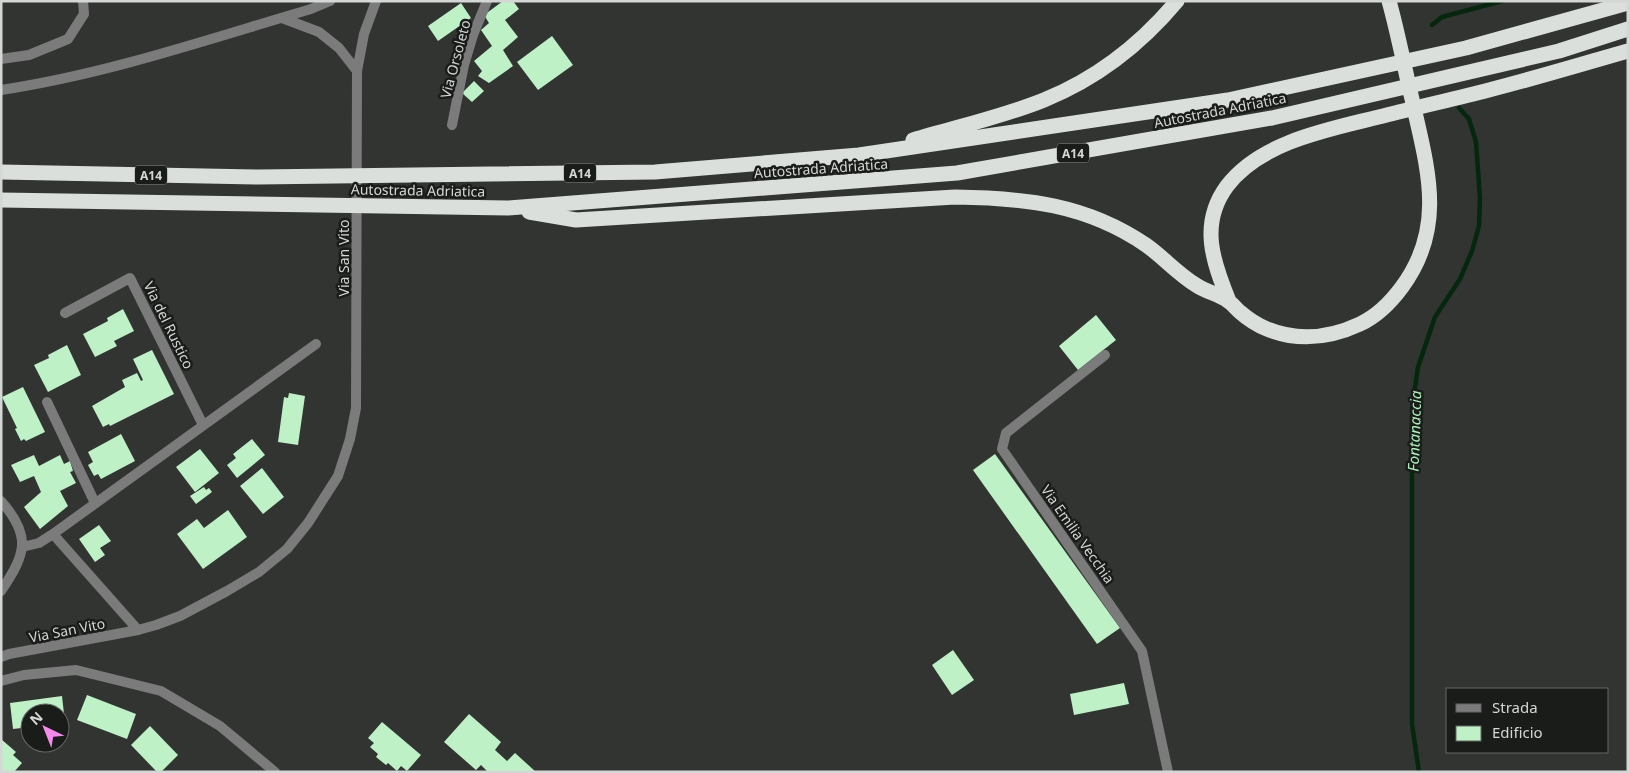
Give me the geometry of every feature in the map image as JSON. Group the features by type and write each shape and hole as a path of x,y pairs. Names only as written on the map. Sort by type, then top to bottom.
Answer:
{"highway":[{"path":"859,156 1016,110 1058,93 1088,78 1120,56 1144,36 1177,1"},
{"path":"508,208 576,220 955,197 1023,200 1068,208 1110,224 1147,246 1196,286 1229,301 1253,322 1268,329 1292,336 1330,336 1365,322 1378,313 1400,290 1414,270 1424,248 1427,233 1431,199 1420,134 1389,1"},
{"name":"Autostrada Adriatica","path":"1,172 267,177 655,172 859,156 1228,100 1466,48 1628,3"},
{"name":"Autostrada Adriatica","path":"1,200 508,208 957,174 1272,118 1559,51 1628,29"},
{"path":"1229,301 1214,265 1211,246 1212,225 1215,211 1226,188 1244,169 1257,159 1273,150 1323,131 1491,90 1628,51"}],"street":[{"path":"1,59 29,55 68,38 84,14 83,1"},
{"path":"1,90 36,85 111,67 311,9 330,1"},
{"path":"356,71 364,34 376,1"},
{"name":"Via Orsoleto","path":"452,125 472,35 487,1"},
{"path":"281,18 319,32 339,48 356,71"},
{"name":"Via San Vito","path":"1,657 138,630 180,616 227,591 259,572 287,549 308,523 338,476 350,440 356,408 358,130 356,71"},
{"name":"Via del Rustico","path":"65,313 130,278 203,425"},
{"path":"22,547 39,543 53,534 316,344"},
{"name":"Via Emilia Vecchia","path":"1105,355 1006,433 1002,448 1142,651 1168,772"},
{"path":"47,402 96,503"},
{"path":"1,500 17,520 22,535 19,563 1,591"},
{"name":"Via San Vito","path":"53,534 138,630"},
{"path":"1,681 24,675 76,670 161,691 220,726 274,772"}],"building":[{"path":"503,1 513,1 519,9 505,20 518,37 503,50 513,66 489,83 478,76 482,71 474,61 492,46 481,30 489,23 484,15"},
{"path":"461,3 471,18 438,41 428,26"},
{"path":"552,36 573,65 538,90 517,62"},
{"path":"474,81 484,91 472,102 462,93"},
{"path":"123,309 134,331 114,341 117,346 95,357 83,334 108,321 107,318"},
{"path":"1096,315 1116,340 1078,370 1059,346"},
{"path":"67,345 81,375 48,392 34,365 49,358 48,355"},
{"path":"152,350 174,394 110,426 109,424 103,427 92,406 125,387 122,380 137,373 141,381 143,380 133,359"},
{"path":"23,387 45,432 26,441 24,439 21,441 2,397"},
{"path":"289,393 305,396 298,445 278,442 284,397 288,398"},
{"path":"121,434 135,461 101,479 98,474 94,476 88,465 93,462 88,452"},
{"path":"252,439 265,455 237,478 227,465 236,458 233,454"},
{"path":"200,449 219,473 195,492 176,467"},
{"path":"995,454 1120,628 1097,644 973,470"},
{"path":"34,455 39,466 60,455 64,464 70,461 73,471 70,472 76,483 60,491 68,506 40,529 24,507 41,492 34,476 20,482 11,465"},
{"path":"262,468 284,497 263,514 240,486"},
{"path":"204,487 206,490 209,488 212,492 196,504 190,496"},
{"path":"228,510 247,537 203,569 177,534 197,519 204,528"},
{"path":"99,525 111,541 100,548 105,555 95,562 79,539"},
{"path":"953,650 974,680 952,695 932,665"},
{"path":"1124,683 1129,704 1074,715 1070,694"},
{"path":"87,695 136,714 127,739 77,720"},
{"path":"62,696 63,703 20,703 20,728 13,729 10,703"},
{"path":"469,714 501,742 495,750 507,761 515,753 536,772 488,772 481,765 476,770 444,742"},
{"path":"382,722 421,755 407,771 401,766 397,771 388,763 386,765 376,757 378,754 370,747 374,743 368,738"},
{"path":"150,726 178,755 161,772 157,772 131,745"},
{"path":"1,739 16,752 13,755 22,763 14,772 1,772"}],"waterway":[{"name":"Fontanaccia","path":"1432,25 1442,17 1502,1"},
{"name":"Fontanaccia","path":"1419,772 1412,724 1412,408 1418,367 1435,317 1460,279 1472,251 1479,226 1480,198 1476,142 1469,119 1459,108"}]}
